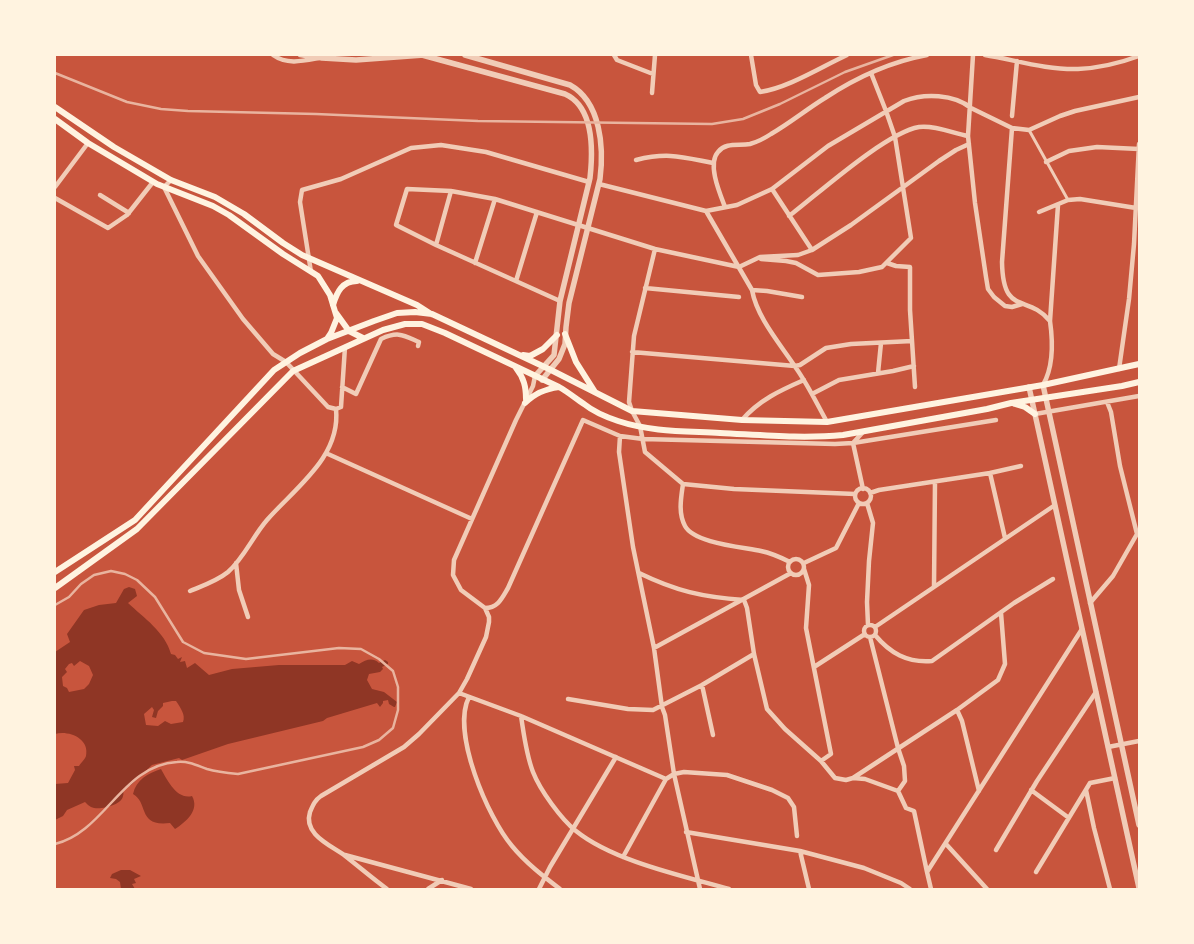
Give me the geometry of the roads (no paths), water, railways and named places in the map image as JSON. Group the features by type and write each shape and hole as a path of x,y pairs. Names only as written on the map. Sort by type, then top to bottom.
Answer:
{"main road":[{"path":"55,107 114,147 171,180 216,197 244,214 283,243 309,258 417,305 632,411 742,420 827,422 1043,385 1119,370 1139,364"},
{"path":"55,119 88,143 153,182 213,206 229,215 283,254 318,276 324,284 334,308 349,330 363,338"},
{"path":"327,340 336,320 334,308 337,293 349,281 360,281"},
{"path":"55,572 135,520 274,370 327,340 349,330 397,313 415,312 432,314"},
{"path":"55,588 137,529 293,371 363,338 405,324 422,324 445,333 559,387 597,412 619,421 655,429 824,437 863,432 1011,403 1139,382"},
{"path":"565,334 576,362 596,394"},
{"path":"508,351 530,356 543,349 557,335"},
{"path":"513,365 524,380 526,401"},
{"path":"526,401 542,391 559,387"},
{"path":"1011,403 1026,407 1035,414"}],"street":[{"path":"273,55 289,62 322,58"},
{"path":"300,55 356,60 423,55 554,90 569,96 583,111 590,136 593,161 560,301 554,355 535,376 533,386 454,560 453,575 460,590 486,608 492,608 498,604 508,588 583,420 620,436 643,439 815,444 853,443 996,420"},
{"path":"465,55 563,82 577,89 588,100 598,128 602,162 599,182 571,295 565,344 559,359 551,370 533,386"},
{"path":"614,55 617,60 653,74"},
{"path":"652,93 655,55"},
{"path":"751,55 756,85 760,92 794,80 846,55"},
{"path":"724,207 716,182 713,163 716,153 725,146 752,144 770,135 832,93 870,73 890,63 927,55"},
{"path":"973,55 968,136 976,210 988,289 1005,306 1012,307 1022,304"},
{"path":"985,55 1076,69 1112,64 1139,56"},
{"path":"1012,116 1017,61"},
{"path":"755,259 786,260 796,263 818,275 872,270 887,264 911,238 894,137 886,111 870,73"},
{"path":"599,182 706,211 747,202 772,189 828,146 912,97 939,96 965,104 1012,128 1029,130 1075,111 1139,99"},
{"path":"789,216 853,165 894,137 918,127 927,127 968,136"},
{"path":"1012,128 1002,279 1011,298 1044,313 1050,321"},
{"path":"1029,130 1068,200"},
{"path":"55,187 88,143"},
{"path":"560,301 396,225 407,189 451,191 494,200 655,249 739,267 755,259 770,255 798,255 812,250 851,225 956,150 969,144"},
{"path":"1119,370 1129,299 1139,144"},
{"path":"311,272 300,202 302,190 341,179 410,148 441,145 486,152 590,179"},
{"path":"1046,162 1069,151 1097,147 1139,149"},
{"path":"636,160 655,155 671,155 713,163"},
{"path":"171,180 164,187 198,256 243,319 273,354 286,362 328,407 336,409 341,407 345,347"},
{"path":"55,198 108,228 129,213 153,182"},
{"path":"772,189 812,250"},
{"path":"436,245 451,191"},
{"path":"100,195 129,213"},
{"path":"1040,212 1068,200 1080,199 1136,208"},
{"path":"475,263 494,200"},
{"path":"1058,205 1050,321 1052,332 1051,369 1043,385 1139,825"},
{"path":"706,211 731,257 752,290 754,299 771,331 804,380 827,422"},
{"path":"516,281 536,212"},
{"path":"655,249 636,323 629,402 640,426 645,452 682,484 734,489 855,494"},
{"path":"887,264 910,267 915,387"},
{"path":"645,288 739,297"},
{"path":"752,290 802,297"},
{"path":"342,387 356,394 381,340 392,334 400,334 420,342 418,346"},
{"path":"632,352 795,366 800,365 826,348 851,344 912,341"},
{"path":"878,373 881,343"},
{"path":"812,394 839,380 914,366"},
{"path":"742,420 760,402 804,380"},
{"path":"1029,387 1139,888"},
{"path":"1035,414 1139,396"},
{"path":"1090,603 1113,576 1137,534 1120,466 1111,412 1107,402"},
{"path":"190,592 227,572 236,563 267,520 310,476 326,453 337,422 336,409"},
{"path":"853,443 863,432"},
{"path":"620,436 619,452 633,547 654,648 674,774 700,889"},
{"path":"853,443 863,488 870,493"},
{"path":"328,454 472,519"},
{"path":"870,493 879,490 990,474 1021,466"},
{"path":"990,474 1005,538"},
{"path":"934,586 935,482"},
{"path":"682,484 681,514 685,527 689,532 706,539 763,552 790,562"},
{"path":"863,488 855,494 855,499 859,503 866,503 870,499 870,493"},
{"path":"804,563 836,548 859,503"},
{"path":"865,634 865,628 868,625 869,561 874,523 866,503"},
{"path":"875,627 1055,505"},
{"path":"791,573 788,569 790,562 797,558 804,563"},
{"path":"236,563 239,590 248,617"},
{"path":"804,563 809,585 806,628 831,754 821,761"},
{"path":"654,648 791,573 799,575 804,569"},
{"path":"639,573 688,593 714,598 744,600"},
{"path":"875,634 887,649 906,659 924,662 932,660 1053,579"},
{"path":"744,600 754,654 768,709 784,729 821,761 835,778 846,780 853,778 957,710 998,680 1005,664 1001,613"},
{"path":"387,889 344,855 320,839 312,829 309,816 316,801 332,789 404,747 459,692 486,637 490,622 486,608"},
{"path":"868,625 875,627"},
{"path":"870,637 877,631 875,627"},
{"path":"928,872 1082,629"},
{"path":"814,667 865,634"},
{"path":"865,634 870,637 904,766 905,781 898,790"},
{"path":"568,699 628,709 653,710 702,686 754,654"},
{"path":"702,686 713,734"},
{"path":"459,692 521,716 666,779"},
{"path":"996,850 1032,790 1096,692"},
{"path":"469,697 466,713 466,734 469,753 479,788 492,816 527,863 560,889"},
{"path":"957,710 962,721 979,791"},
{"path":"521,716 526,746 534,773 549,800 574,830 623,857 729,889"},
{"path":"1108,747 1139,741"},
{"path":"539,889 616,757"},
{"path":"623,857 666,779 674,774 684,772 727,775 772,790 788,798 794,807 797,836"},
{"path":"853,778 865,779 898,790 906,808 914,811 931,889"},
{"path":"1036,872 1090,784 1115,778"},
{"path":"1032,790 1070,818"},
{"path":"1086,790 1110,889"},
{"path":"686,832 800,850 864,868 901,883 910,889"},
{"path":"946,844 987,889"},
{"path":"800,850 809,889"},
{"path":"344,855 471,889"},
{"path":"428,889 442,880"}],"railway":[{"path":"55,73 127,102 161,109 478,121 712,124 743,119 780,104 845,72 893,55"},
{"path":"55,605 69,597 81,584 94,575 111,571 125,574 137,580 155,597 183,642 204,653 246,659 339,648 361,649 379,659 393,671 398,687 398,710 393,728 379,740 363,747 238,774 215,771 185,762 158,766 142,774 127,786 87,827 72,837 55,844"}]}
